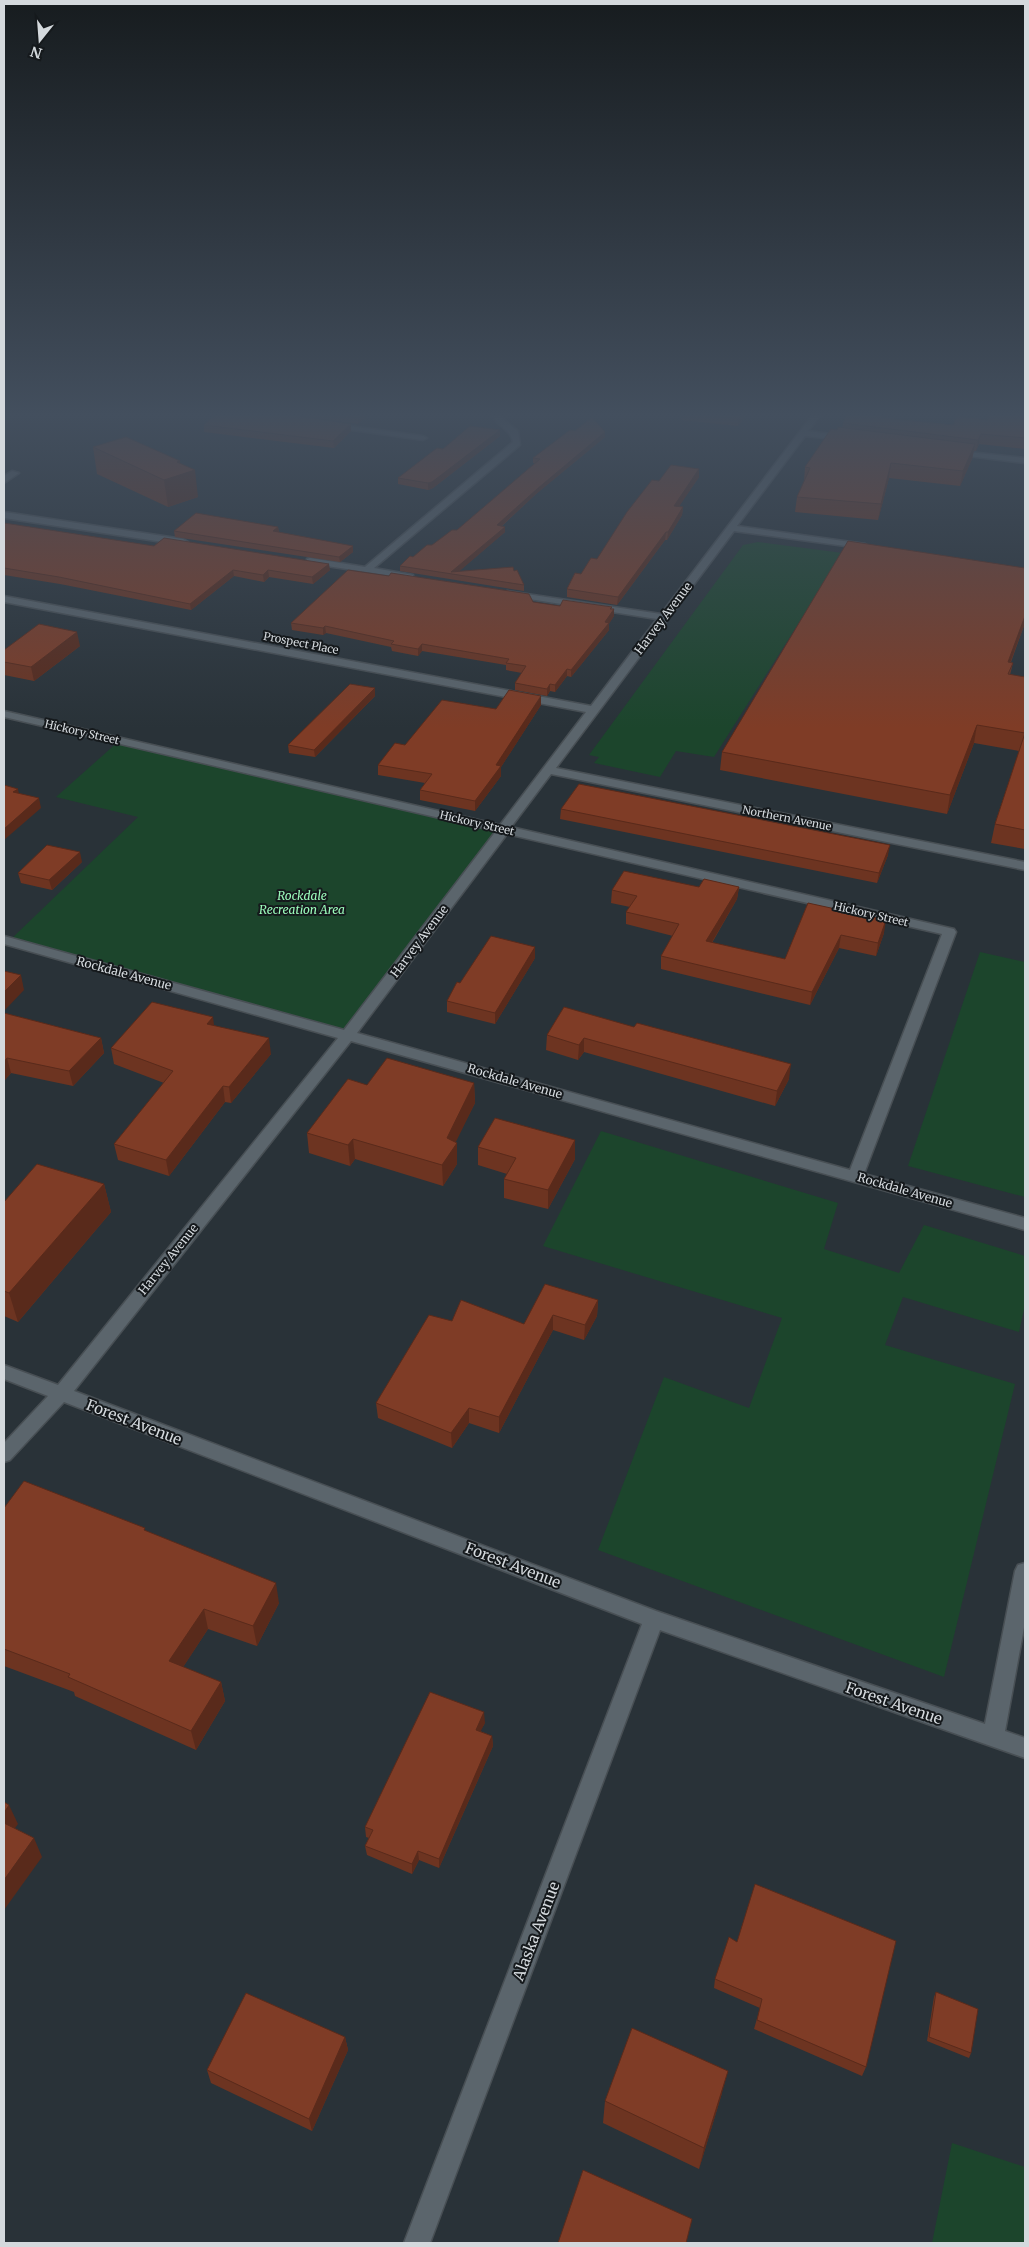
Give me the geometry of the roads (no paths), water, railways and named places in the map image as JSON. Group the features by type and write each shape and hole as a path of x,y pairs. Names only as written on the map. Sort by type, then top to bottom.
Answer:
{"street":[{"path":"23,518 194,544"},
{"path":"366,570 428,518"},
{"name":"Harvey Avenue","path":"4,1456 61,1394 348,1035 739,518"},
{"path":"732,528 877,549"},
{"path":"303,560 424,579"},
{"path":"503,592 664,617"},
{"name":"Prospect Place","path":"4,599 593,710"},
{"name":"Hickory Street","path":"4,714 949,932 855,1176"},
{"name":"Northern Avenue","path":"549,770 1025,866"},
{"name":"Rockdale Avenue","path":"4,940 1025,1224"},
{"name":"Forest Avenue","path":"4,1372 654,1619 1025,1748"},
{"path":"993,1737 1025,1571"},
{"name":"Alaska Avenue","path":"417,2243 654,1619"}],"park label":[{"name":"Rockdale Recreation Area","path":"302,902"}]}
